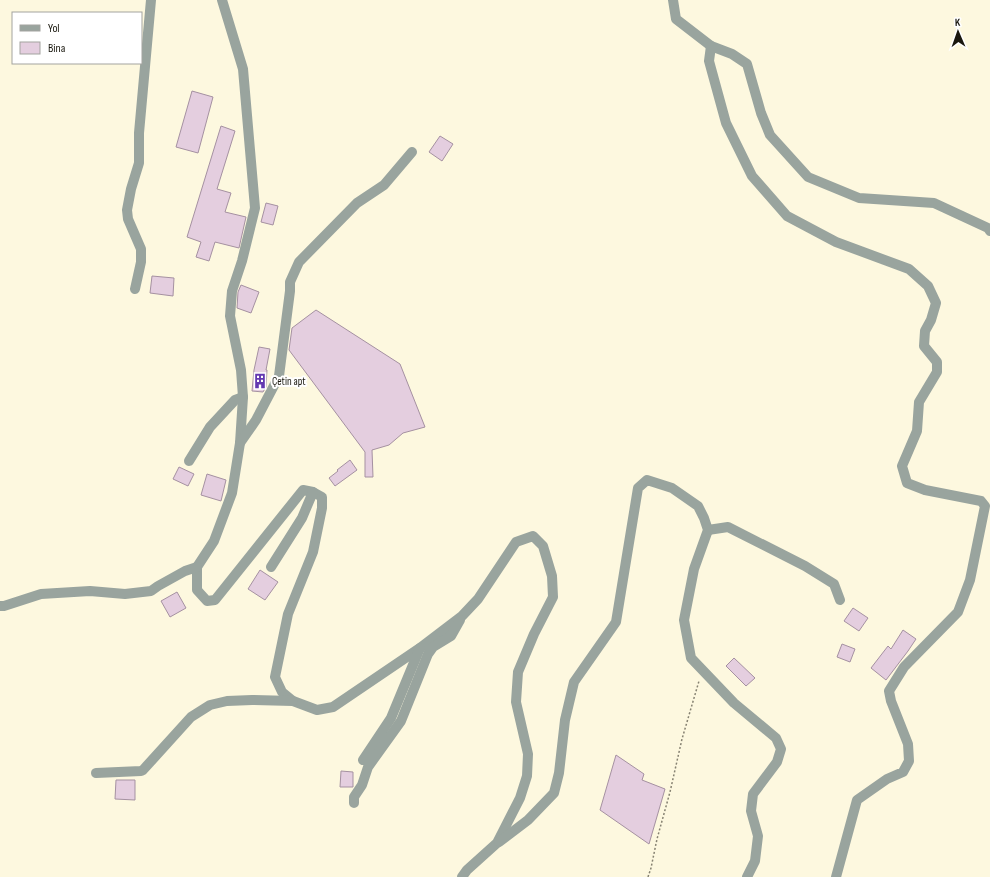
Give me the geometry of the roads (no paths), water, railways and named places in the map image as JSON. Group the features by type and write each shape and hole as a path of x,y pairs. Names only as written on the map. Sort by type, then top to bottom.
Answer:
{"street":[{"path":"135,289 141,262 141,249 128,219 127,210 131,189 139,163 139,133 151,0"},
{"path":"222,0 243,69 255,208 242,261 232,291 230,316 241,370 243,397 240,443 232,493 214,541 197,567 197,590 207,601 215,600 303,490 313,492 322,498 322,508 313,552 288,614 275,677 282,692 293,701 317,710 333,707 420,648 462,616 478,599 516,542 533,536 543,546 552,576 553,597 534,634 518,672 516,702 528,754 527,776 520,798 497,843"},
{"path":"673,0 676,19 711,46 732,54 747,64 761,113 770,135 808,177 859,198 934,203 988,228 990,231"},
{"path":"711,46 710,61 726,123 752,176 787,216 836,242 909,269 928,286 936,303 931,320 925,331 924,346 937,362 937,372 919,402 917,431 902,466 907,483 925,490 981,501 985,506 970,580 958,612 904,667 889,691 891,701 908,744 909,761 903,772 887,779 857,800 836,877"},
{"path":"240,443 256,420 279,376 290,282 299,262 357,203 384,185 412,152"},
{"path":"189,461 210,426 235,400 243,397"},
{"path":"462,877 467,870 497,843 528,820 554,793 559,773 565,720 574,682 616,622 638,488 647,480 672,488 698,506 708,530 694,569 684,620 691,658 734,704 776,738 782,749 777,762 753,794 751,811 758,836 755,861 747,877"},
{"path":"271,568 302,518 313,492"},
{"path":"708,530 728,527 805,566 834,584 840,600"},
{"path":"0,606 41,594 90,591 126,594 151,591 185,571 197,567"},
{"path":"354,803 354,797 362,784 368,767 401,721 428,654 433,647 451,636 462,616"},
{"path":"363,760 390,718 420,648"},
{"path":"96,773 143,770 191,717 210,705 233,700 293,701"}],"place":[{"name":"Çetin apt","path":"260,381"}]}
